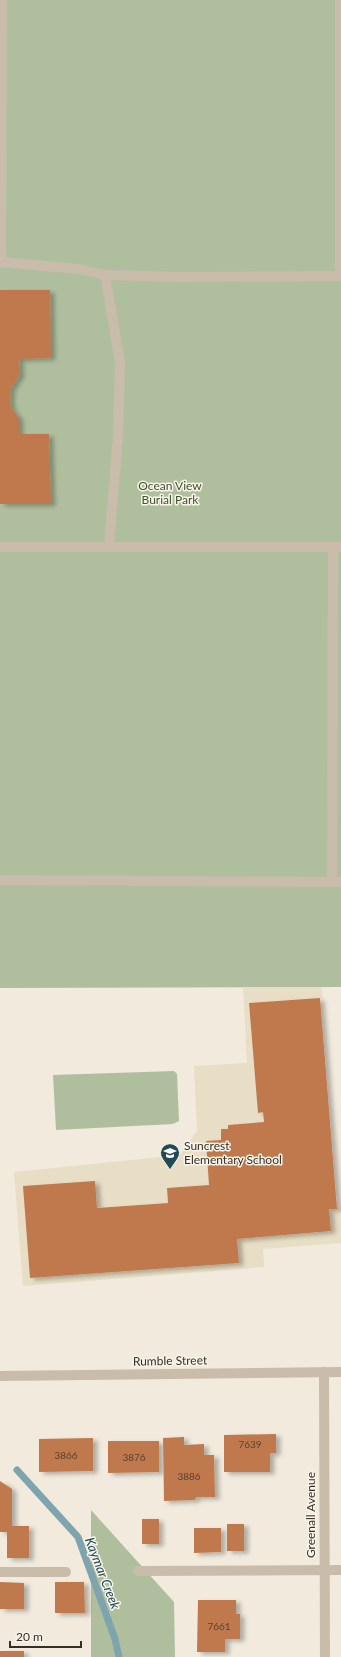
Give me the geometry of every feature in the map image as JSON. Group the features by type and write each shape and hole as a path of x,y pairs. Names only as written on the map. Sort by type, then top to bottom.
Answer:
{"street":[{"path":"2,0 0,262 79,269 105,275 181,277 340,276 340,0"},
{"path":"105,275 120,362 118,435 109,546"},
{"path":"0,547 337,547 337,882 0,880"},
{"name":"Greenall Avenue","path":"324,1372 325,1657"},
{"name":"Rumble Street","path":"0,1376 341,1372"},
{"path":"138,1571 341,1570"},
{"path":"0,1572 66,1572"}],"green space":[{"name":"Ocean View Burial Park","path":"0,0 341,0 341,987 0,988"},
{"path":"174,1071 177,1074 179,1121 173,1124 56,1130 53,1075"},
{"path":"91,1510 174,1602 175,1657 91,1657"}],"shaded area":[{"path":"243,987 321,987 323,998 249,1003 258,1112 263,1112 264,1122 228,1125 228,1129 221,1129 221,1140 209,1185 167,1188 168,1203 97,1208 23,1186 239,1263 237,1239 260,1237 258,1215 337,1209 341,1207 341,1243 263,1249 264,1267 23,1286 14,1172 180,1155 197,1131 194,1066 247,1063"}],"building":[{"path":"0,290 50,290 51,358 19,359 20,375 11,388 10,401 12,409 19,418 19,434 49,434 51,504 0,504"},
{"path":"320,998 337,1209 329,1209 331,1231 237,1239 239,1263 30,1278 23,1186 95,1181 97,1208 168,1203 167,1188 209,1185 206,1141 221,1140 221,1129 228,1129 228,1125 264,1122 263,1112 258,1113 249,1003"},
{"path":"276,1434 276,1453 270,1453 270,1472 224,1472 224,1435"},
{"path":"184,1437 184,1445 204,1444 204,1455 214,1455 215,1497 196,1497 195,1500 164,1501 163,1438"},
{"path":"93,1438 93,1471 39,1472 39,1439"},
{"path":"108,1441 159,1441 159,1472 108,1473"},
{"path":"0,1481 12,1489 12,1526 29,1526 29,1558 7,1558 7,1532 0,1532"},
{"path":"142,1519 159,1519 159,1544 142,1544"},
{"path":"227,1524 244,1524 244,1551 227,1551"},
{"path":"194,1528 221,1528 221,1552 194,1553"},
{"path":"0,1582 24,1583 24,1609 0,1609"},
{"path":"55,1582 84,1582 85,1613 55,1613"},
{"path":"198,1600 236,1600 236,1614 240,1614 240,1639 225,1639 225,1652 197,1652"},
{"path":"0,1651 24,1651 24,1657 0,1657"}],"waterway":[{"name":"Kaymar Creek","path":"17,1470 78,1537 115,1639 119,1657"}],"place":[{"name":"Suncrest Elementary School","path":"170,1170"}]}
